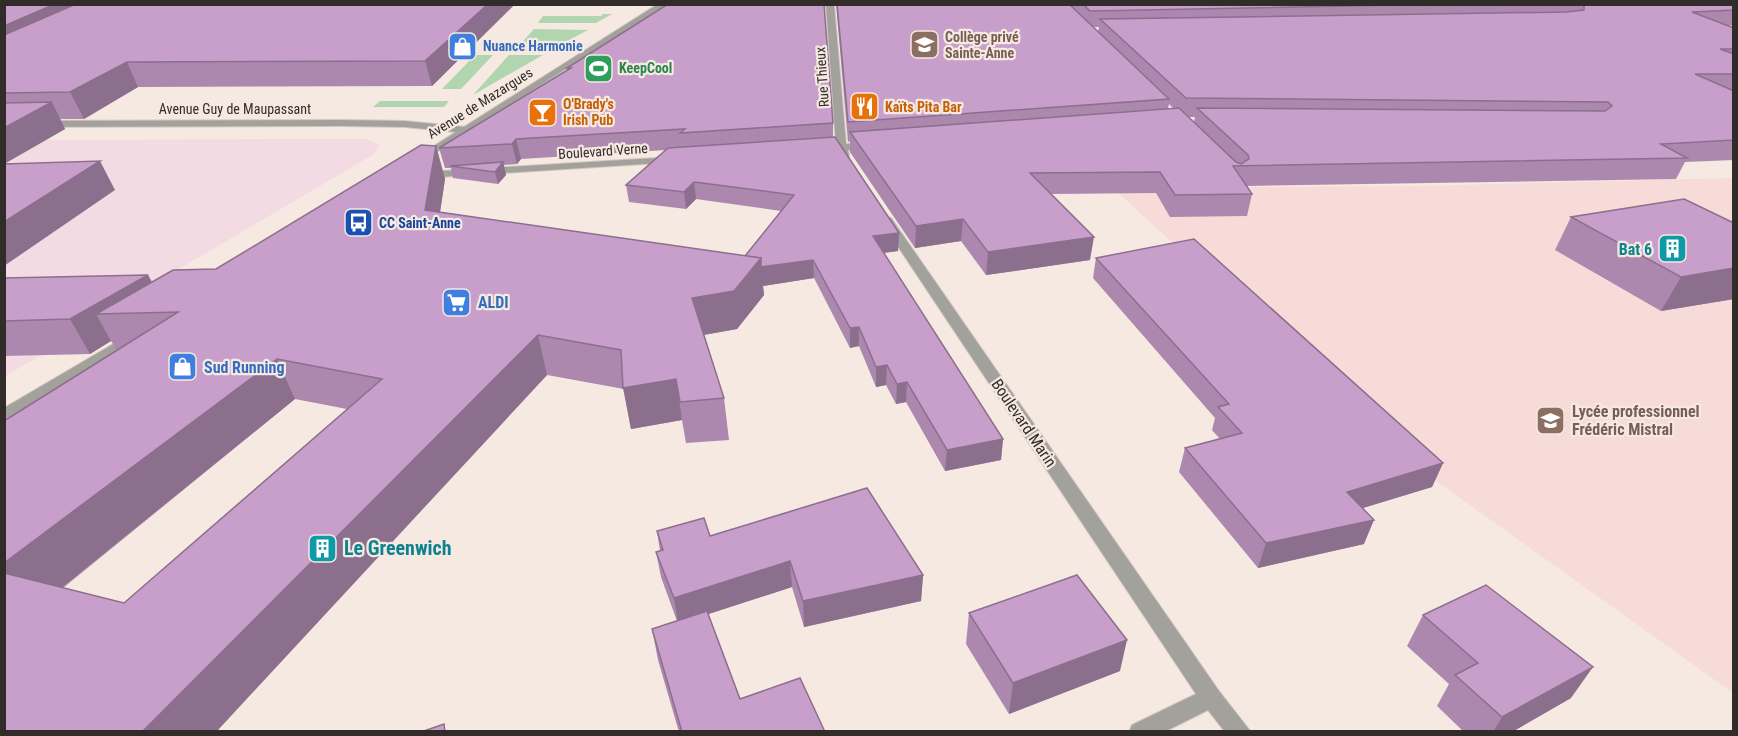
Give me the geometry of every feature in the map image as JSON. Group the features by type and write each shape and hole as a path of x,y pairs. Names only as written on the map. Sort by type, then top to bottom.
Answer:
{"street":[{"name":"Avenue de Mazargues","path":"412,167 465,130 664,4"},
{"name":"Rue Thieux","path":"830,4 841,147"},
{"name":"Avenue Guy de Maupassant","path":"4,124 342,123 405,124 465,130"},
{"path":"812,150 876,145"},
{"path":"841,147 851,167"},
{"name":"Boulevard Verne","path":"412,167 441,174 685,159"},
{"name":"Boulevard Marin","path":"878,206 1210,698 1240,732"},
{"path":"4,415 139,333"},
{"path":"1140,732 1210,698"}],"shaded area":[{"path":"366,139 380,145 374,154 111,309 5,317 5,140"},
{"name":"Lycée professionnel Frédéric Mistral","path":"1733,178 1733,693 1418,468 1113,188 1419,186"},
{"path":"41,355 5,376 5,356"}],"green space":[{"path":"612,14 596,23 538,23 543,16 601,16"},
{"path":"534,29 588,30 558,46 518,47"},
{"path":"475,55 493,55 461,89 442,89"},
{"path":"509,55 543,55 473,95"},
{"path":"380,101 449,101 444,107 373,107"}],"building":[{"path":"4,4 55,4 4,26"},
{"path":"76,4 488,4 425,61 127,62 70,92 4,93 4,35"},
{"path":"668,4 824,4 833,123 680,133 685,129 516,139 512,144 439,148 571,68 567,68"},
{"path":"837,4 1069,4 1169,99 848,122"},
{"path":"1083,4 1452,4 1090,11"},
{"path":"1584,4 1734,4 1734,10 1692,12 1734,28 1734,49 1720,49 1734,54 1734,74 1695,74 1734,91 1734,140 1661,144 1687,158 1233,166 1252,194 1175,195 1160,172 1030,173 1094,237 988,252 963,219 916,226 850,132 1179,108 1236,162 1241,164 1249,159 1248,155 1197,108 1605,111 1612,106 1608,102 1186,98 1100,19 1566,12 1584,10"},
{"path":"52,102 4,128 4,103"},
{"path":"835,137 899,233 873,236 1003,439 947,450 907,382 897,384 887,365 876,367 859,327 850,328 813,260 761,267 761,258 745,256 794,195 694,182 684,192 626,185 668,148"},
{"path":"421,145 436,146 425,210 761,258 734,291 692,298 724,398 680,402 676,379 623,388 621,350 538,335 142,732 4,732 4,573 124,603 382,379 277,359 4,563 4,421 178,312 96,314 173,270 216,269"},
{"path":"100,161 4,222 4,164"},
{"path":"503,162 495,172 450,166"},
{"path":"1684,199 1734,223 1734,268 1681,277 1571,217"},
{"path":"1194,239 1443,463 1347,492 1374,520 1266,543 1185,448 1242,433 1218,407 1229,404 1096,258"},
{"path":"148,275 70,319 4,321 4,278"},
{"path":"867,488 923,575 803,601 790,561 674,598 656,552 663,550 657,531 704,518 710,536"},
{"path":"1077,575 1127,640 1013,683 969,613"},
{"path":"1486,585 1593,667 1502,717 1455,675 1478,663 1423,615"},
{"path":"707,611 740,699 800,678 825,732 682,732 652,629"},
{"path":"444,724 445,732 421,732"}],"place":[{"name":"Collège privé Sainte-Anne","path":"924,45"},
{"name":"Nuance Harmonie","path":"462,46"},
{"name":"KeepCool","path":"598,68"},
{"name":"Kaïts Pita Bar","path":"864,107"},
{"name":"O'Brady's Irish Pub","path":"542,112"},
{"name":"CC Saint-Anne","path":"358,223"},
{"name":"Bat 6","path":"1673,249"},
{"name":"ALDI","path":"457,302"},
{"name":"Sud Running","path":"183,367"},
{"name":"Lycée professionnel Frédéric Mistral","path":"1551,420"},
{"name":"Le Greenwich","path":"323,548"}]}
